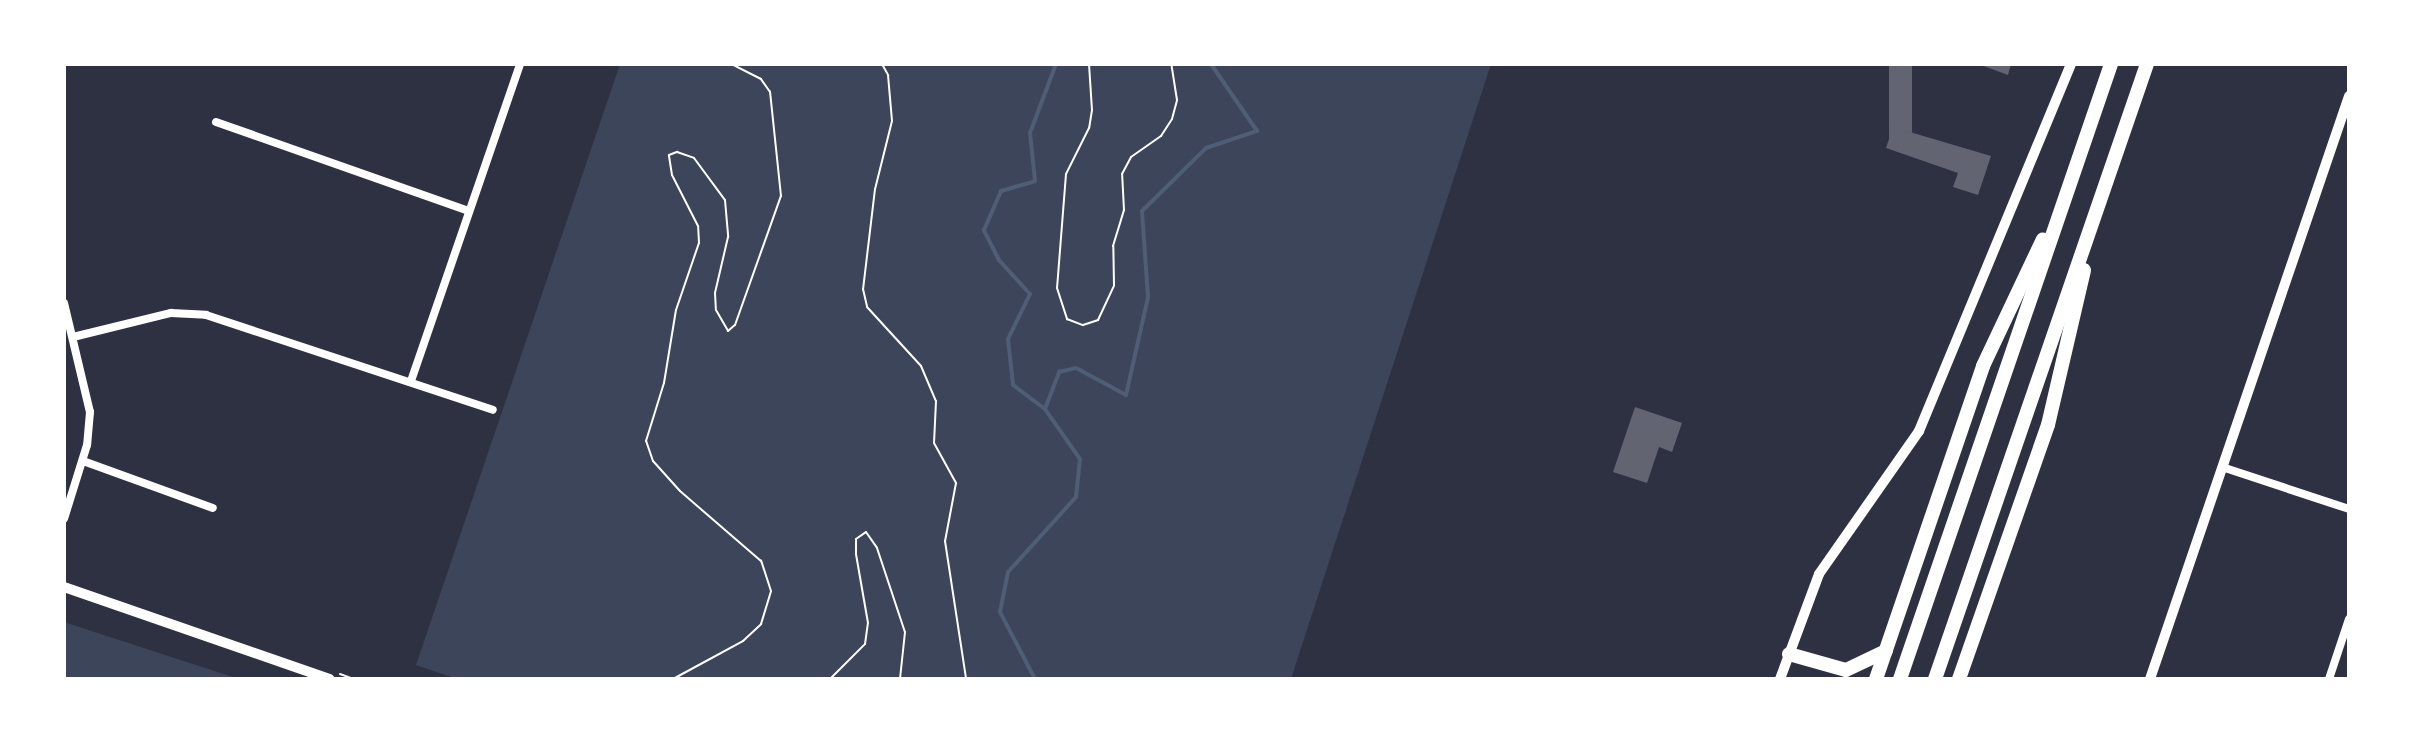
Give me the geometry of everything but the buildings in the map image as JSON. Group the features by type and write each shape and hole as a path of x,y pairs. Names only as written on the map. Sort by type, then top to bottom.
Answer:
{"highway":[{"path":"1900,679 2111,64"},
{"path":"1935,679 2147,64"},
{"path":"1876,679 1983,366 2073,177"},
{"path":"1959,679 2048,425 2104,188"},
{"path":"1789,654 1846,670 1886,651"}],"street":[{"path":"411,381 520,64"},
{"path":"1780,679 1819,574 1919,431 2071,64"},
{"path":"2150,676 2349,96"},
{"path":"216,122 469,211"},
{"path":"64,303 90,412 83,461 64,519"},
{"path":"73,337 171,313 203,314 493,410"},
{"path":"83,461 213,508"},
{"path":"2222,467 2349,509"},
{"path":"64,587 329,679"},
{"path":"2329,679 2349,619"}],"path":[{"path":"673,679 743,641 761,624 771,591 761,561 680,491 653,461 646,441 664,383 676,310 699,243 698,226 672,175 669,155 677,152 694,158 725,200 728,237 715,293 716,310 728,331 735,325 781,196 770,92 761,79 732,64"},
{"path":"882,64 888,75 892,121 875,189 863,289 867,307 921,366 936,401 934,443 956,483 945,541 966,679"},
{"path":"1089,64 1092,110 1066,174 1057,288 1067,319 1083,325 1098,320 1114,285 1113,246 1124,210 1122,174 1131,157 1161,136 1172,119 1177,100 1171,64"},
{"path":"830,679 865,644 868,623 856,539 866,532 877,548 905,632 900,679"}],"shaded area":[{"path":"620,64 1491,64 1291,679 457,679 416,665"},
{"path":"64,622 239,679 64,679"}],"waterway":[{"path":"1035,679 1000,612 1008,572 1076,497 1080,459 1045,409 1013,385 1008,339 1030,294 999,260 984,230 1001,191 1035,181 1030,133 1056,64"},
{"path":"1045,409 1059,372 1076,368 1126,395 1148,297 1142,211 1206,148 1257,131 1211,64"}]}
